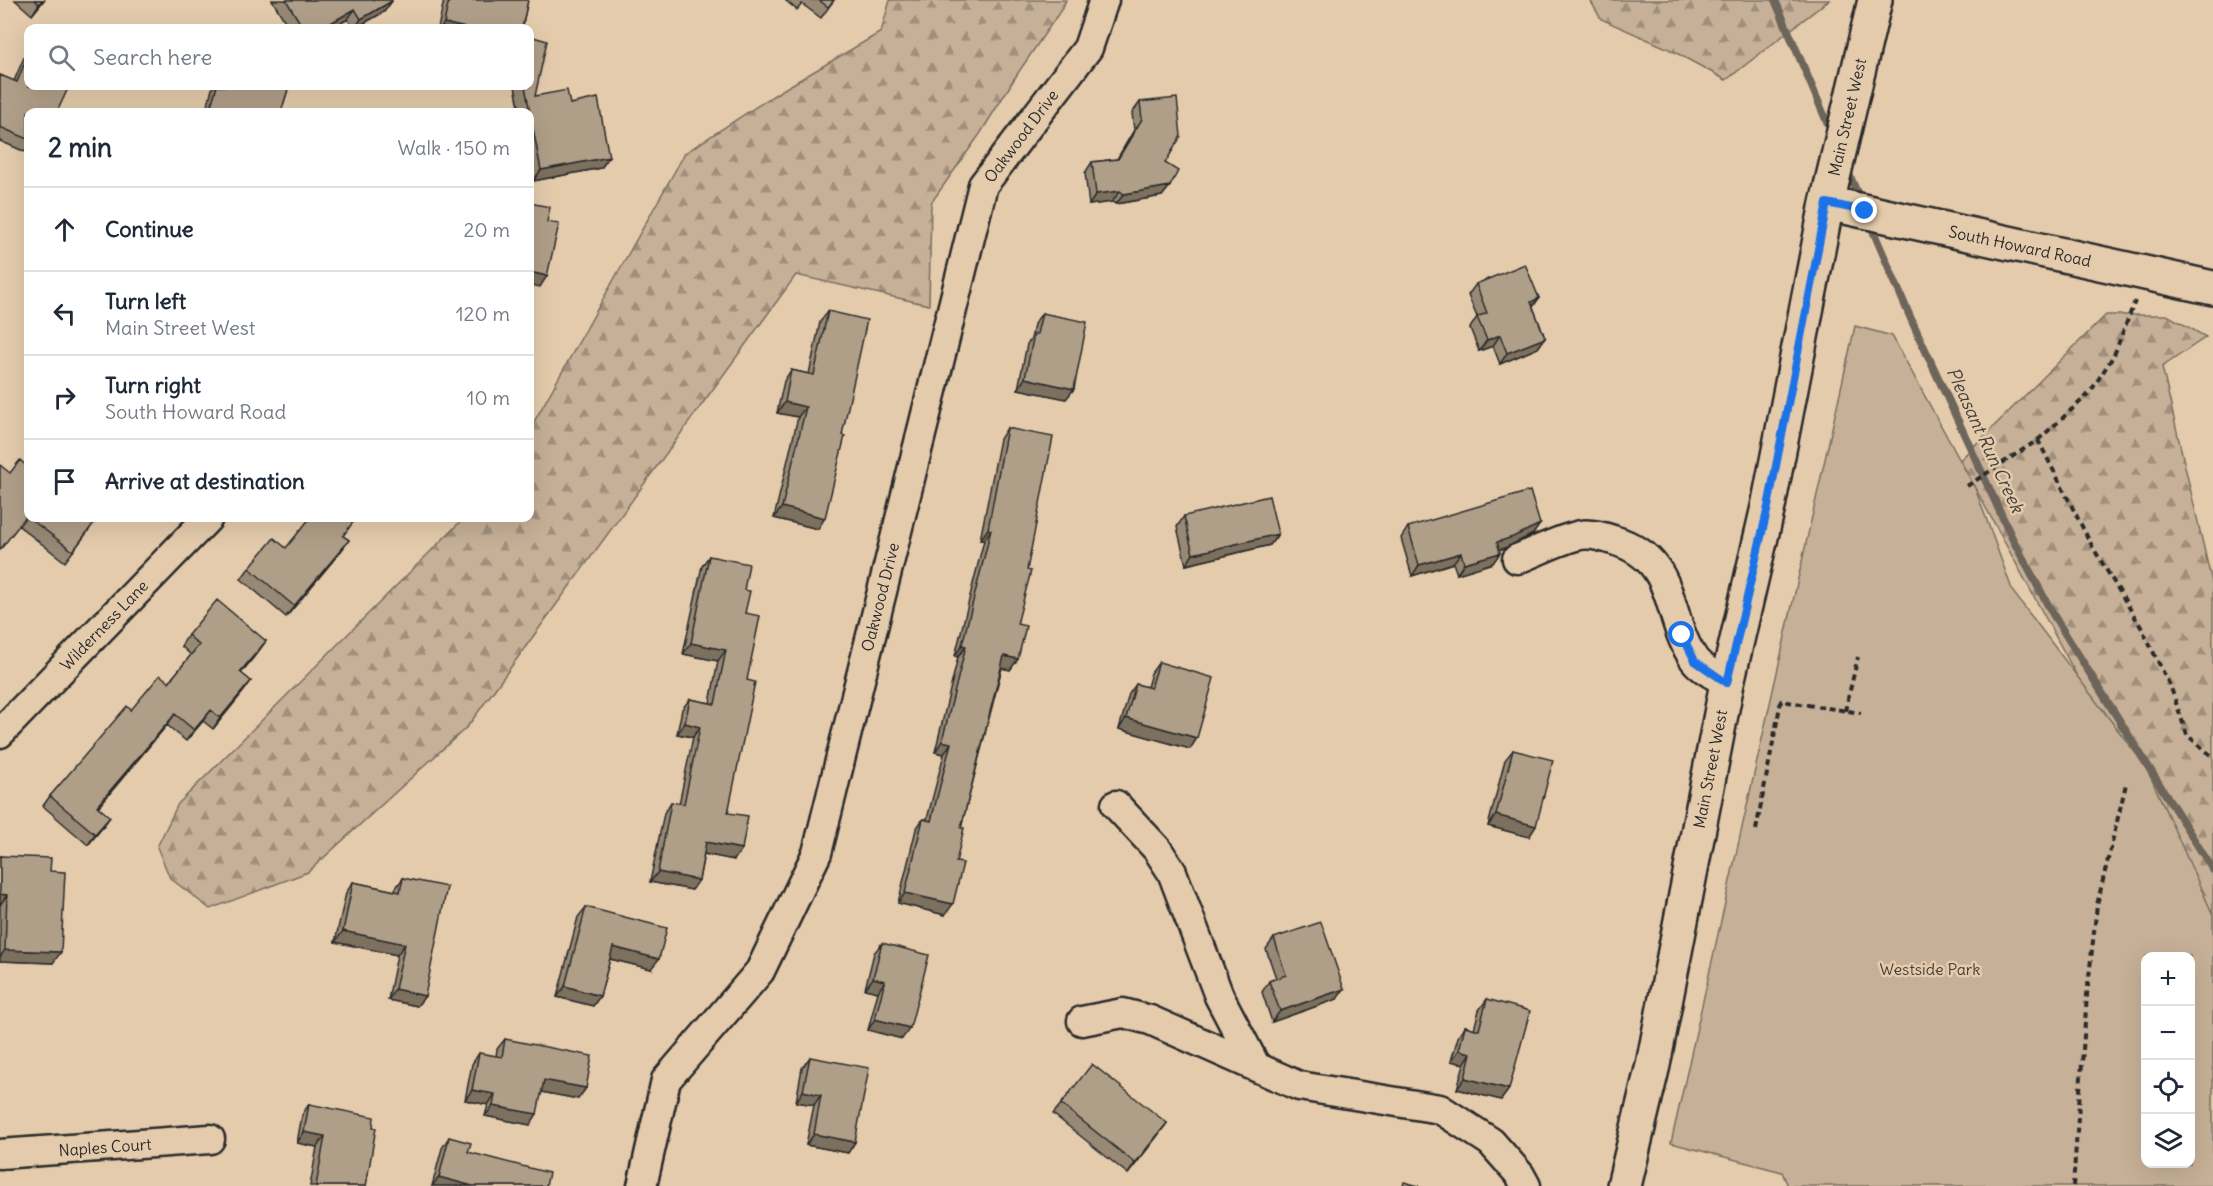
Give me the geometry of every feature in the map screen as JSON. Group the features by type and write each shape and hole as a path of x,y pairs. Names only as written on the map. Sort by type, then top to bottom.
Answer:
{"main road":[{"name":"Main Street West","path":"1624,1186 1653,1065 1727,683 1768,507 1827,203 1875,0"},
{"name":"South Howard Road","path":"1827,203 2213,288"}],"street":[{"name":"Oakwood Drive","path":"642,1186 666,1080 760,971 817,853 982,185 1088,48 1104,0"},
{"name":"Wilderness Lane","path":"0,733 204,522"},
{"path":"1517,559 1583,534 1623,543 1640,553 1650,560 1663,581 1682,635 1695,661 1727,683"},
{"path":"1116,805 1157,849 1172,872 1219,996 1255,1065"},
{"path":"1082,1021 1123,1013 1150,1020 1299,1086 1440,1109 1491,1142 1520,1175 1526,1186"},
{"name":"Naples Court","path":"0,1154 210,1139"}],"path":[{"path":"1967,486 2038,440 2089,394 2114,355 2145,273"},
{"path":"2038,440 2092,546 2141,627 2171,688 2187,735 2213,757"},
{"path":"1845,711 1858,657"},
{"path":"1756,830 1781,701 1861,713"},
{"path":"2073,1186 2087,995 2097,905 2126,784"}],"green space":[{"path":"890,0 1066,0 980,134 931,203 929,305 796,275 468,726 308,872 210,909 170,878 157,847 178,804 460,522 534,522 534,422 685,153 779,92 881,32"},
{"path":"1590,0 1829,0 1726,80 1669,49 1601,19"},
{"path":"2106,315 2167,315 2206,337 2162,367 2213,587 2213,1061 2195,979 2195,952 2188,952 2077,676 1960,460"},
{"name":"Westside Park","path":"1855,326 1892,336 1975,488 2013,592 2146,767 2213,915 2213,1186 1788,1186 1782,1172 1671,1143"}],"building":[{"path":"286,0 392,1 361,19 355,9 329,24 301,24"},
{"path":"449,0 528,0 523,24 444,23"},
{"path":"819,0 834,0 828,7"},
{"path":"534,37 547,41 535,96 567,90 570,104 598,98 609,157 541,170 534,133 534,108 529,108 526,90 534,90"},
{"path":"24,65 24,90 67,90 59,108 24,108 24,137 0,127 0,75 17,82"},
{"path":"216,90 288,90 282,108 210,108"},
{"path":"1177,98 1181,136 1165,163 1178,171 1170,186 1124,194 1120,191 1096,194 1092,162 1118,159 1142,119 1140,102"},
{"path":"534,204 550,207 547,222 559,224 547,276 534,273"},
{"path":"1525,264 1539,298 1531,302 1545,338 1507,353 1500,335 1487,340 1477,317 1487,313 1476,284"},
{"path":"828,311 867,320 842,435 845,436 825,518 782,507 806,407 785,402 791,370 814,375"},
{"path":"1042,313 1087,322 1074,389 1025,378 1034,334 1037,334"},
{"path":"1007,428 1053,437 1027,570 1031,571 1017,624 1026,626 1018,659 1004,656 961,828 964,828 956,862 963,863 953,904 905,893 923,819 931,821 951,743 942,741 966,646 962,645 991,530 988,529"},
{"path":"20,460 24,464 24,519 0,550 0,465 10,473"},
{"path":"1530,491 1540,524 1497,542 1500,553 1464,563 1461,553 1419,565 1408,527"},
{"path":"1269,496 1278,534 1193,554 1184,516"},
{"path":"34,522 95,522 73,551"},
{"path":"307,522 353,522 343,536 349,540 294,606 249,568 274,538 286,548"},
{"path":"709,556 749,564 744,590 750,591 745,613 760,616 747,680 755,682 728,813 748,816 742,849 706,842 699,880 658,872 671,802 684,804 700,727 685,723 690,699 715,704 726,650 691,643"},
{"path":"217,600 266,641 240,672 251,681 220,718 211,710 194,730 175,714 97,806 110,817 95,834 50,796 127,706 131,710 160,675 169,682 199,645 188,635"},
{"path":"1159,662 1214,678 1197,738 1126,718 1136,684 1151,688"},
{"path":"1513,750 1553,760 1536,826 1496,815"},
{"path":"0,856 51,858 50,871 65,872 61,952 5,950 7,895 0,894"},
{"path":"403,878 447,887 425,996 395,989 405,944 343,931 353,882 400,892"},
{"path":"586,907 667,928 659,959 613,947 600,996 565,986"},
{"path":"1321,922 1344,989 1280,1011 1269,981 1286,975 1274,938"},
{"path":"882,943 929,955 910,1028 875,1019 885,981 873,978"},
{"path":"1487,999 1530,1011 1509,1089 1465,1078 1471,1053 1459,1050 1465,1026 1479,1030"},
{"path":"505,1039 592,1056 586,1088 544,1080 537,1114 493,1106 495,1094 472,1090 479,1053 502,1057"},
{"path":"810,1057 869,1068 855,1142 814,1134 821,1095 803,1091"},
{"path":"1092,1064 1167,1123 1135,1163 1061,1104"},
{"path":"309,1104 374,1117 373,1127 376,1128 366,1186 316,1186 325,1136 304,1132"},
{"path":"449,1137 471,1143 468,1152 549,1173 546,1186 473,1186 439,1177"},
{"path":"1404,1182 1419,1186 1403,1186"}],"waterway":[{"name":"Pleasant Run Creek","path":"1775,0 1833,136"},
{"name":"Pleasant Run Creek","path":"1846,167 1861,202"},
{"name":"Pleasant Run Creek","path":"1868,219 1911,319 2013,540 2054,616 2213,870"}],"route":[{"path":"1682,635 1695,661 1727,683 1768,507 1827,203 1865,211"}]}
